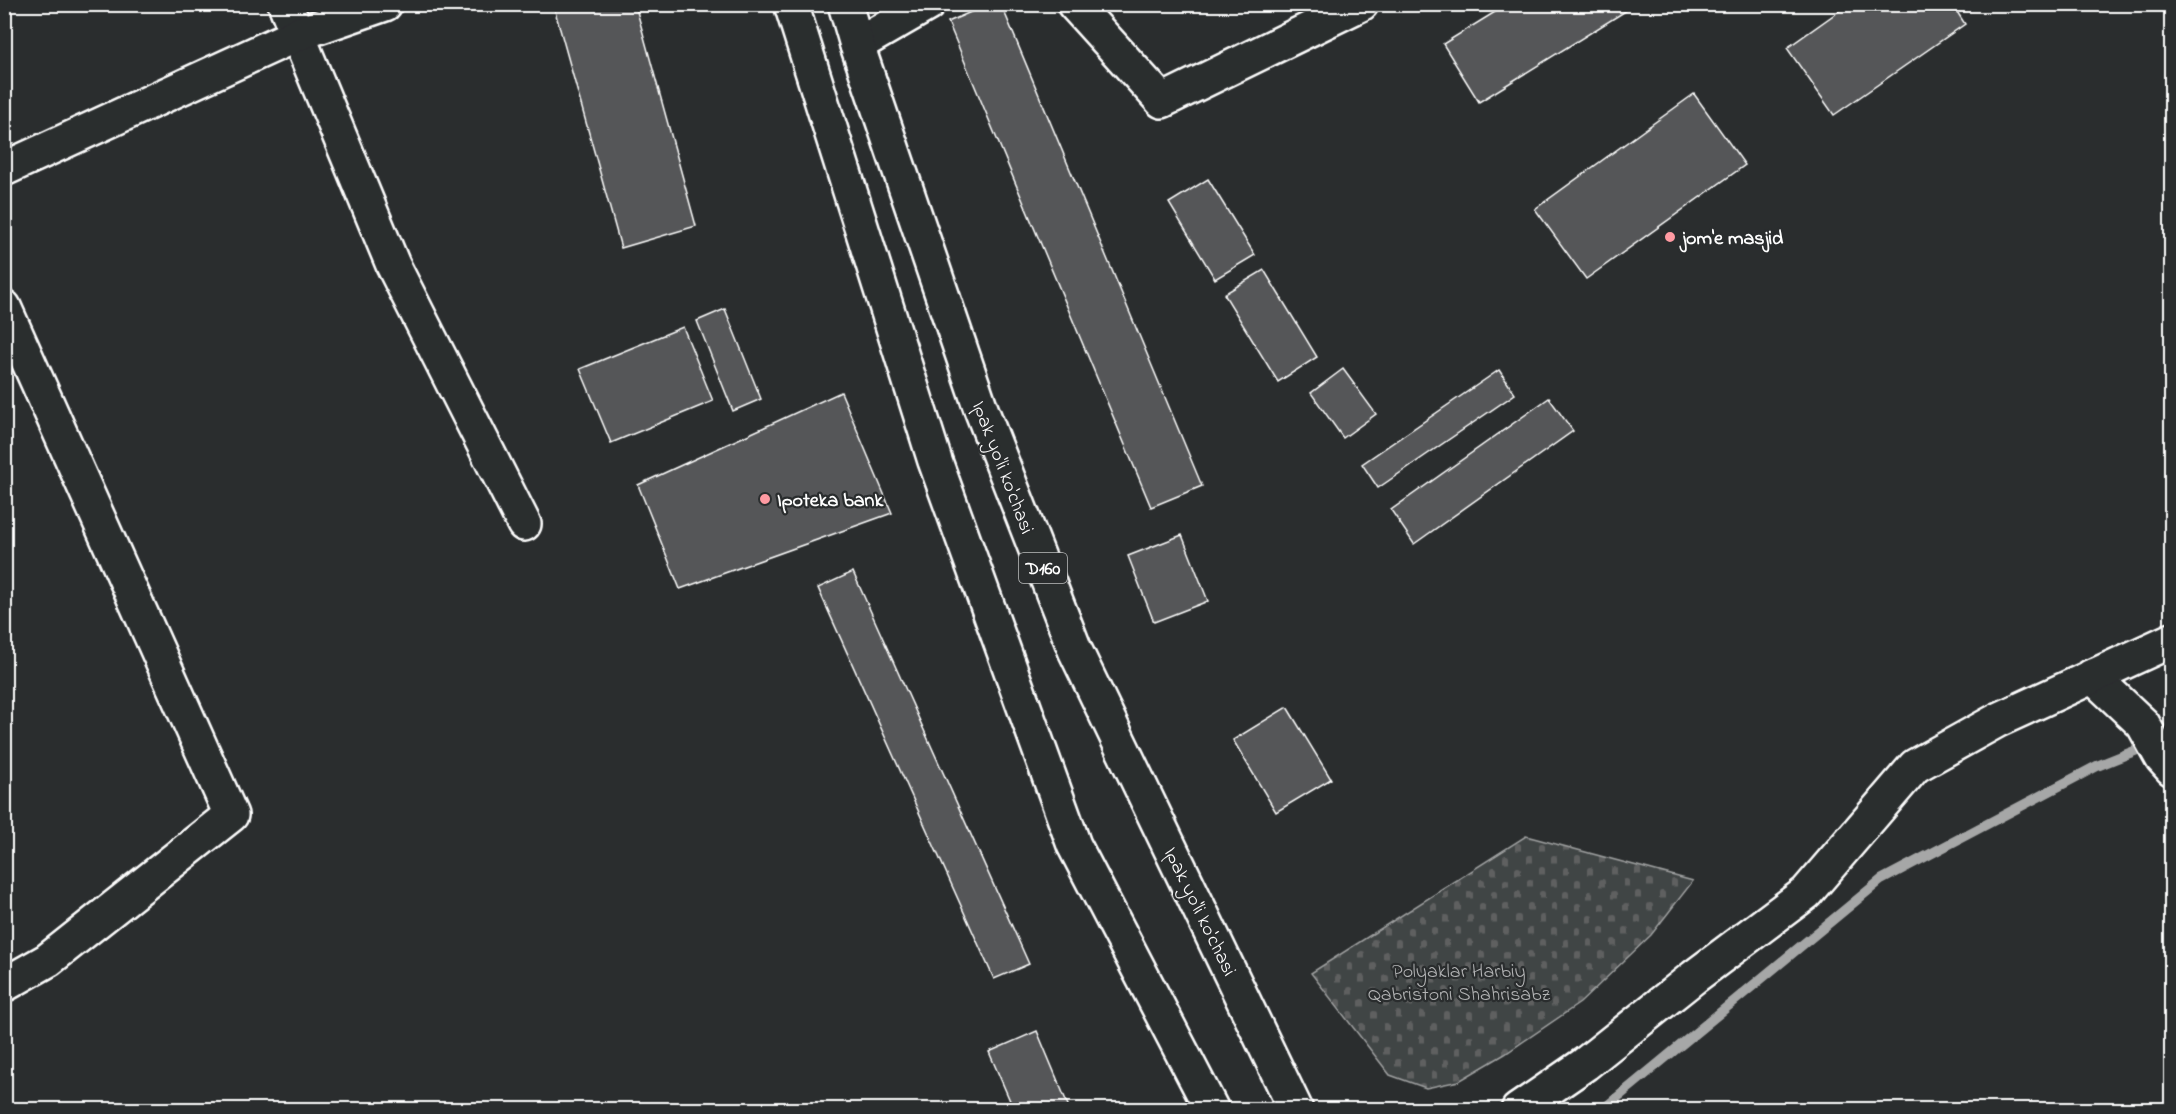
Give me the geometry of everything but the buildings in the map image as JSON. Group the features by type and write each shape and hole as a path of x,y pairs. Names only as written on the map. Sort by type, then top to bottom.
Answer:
{"main road":[{"path":"285,4 393,265 524,524"},
{"path":"4,169 298,34 385,4"},
{"path":"791,4 935,461 1074,845 1212,1110"},
{"name":"Ipak yo'li ko'chasi","path":"845,4 981,409 1076,650 1296,1110"},
{"path":"857,45 928,4"},
{"path":"1074,4 1162,101 1361,4"},
{"path":"4,307 231,815 48,960 4,986"},
{"path":"1518,1110 1585,1064 1694,977 1806,893 1915,766 1998,720 2172,640"},
{"path":"2092,676 2143,724 2167,764"}],"green space":[{"name":"Polyaklar Harbiy Qabristoni Shahrisabz","path":"1526,836 1693,881 1651,935 1580,1003 1505,1054 1459,1081 1426,1088 1390,1075 1311,973"}],"waterway":[{"path":"1602,1110 1881,880 2097,766 2172,736"}],"place":[{"name":"jom'e masjid","path":"1670,237"},
{"name":"Ipoteka bank","path":"765,499"}]}
